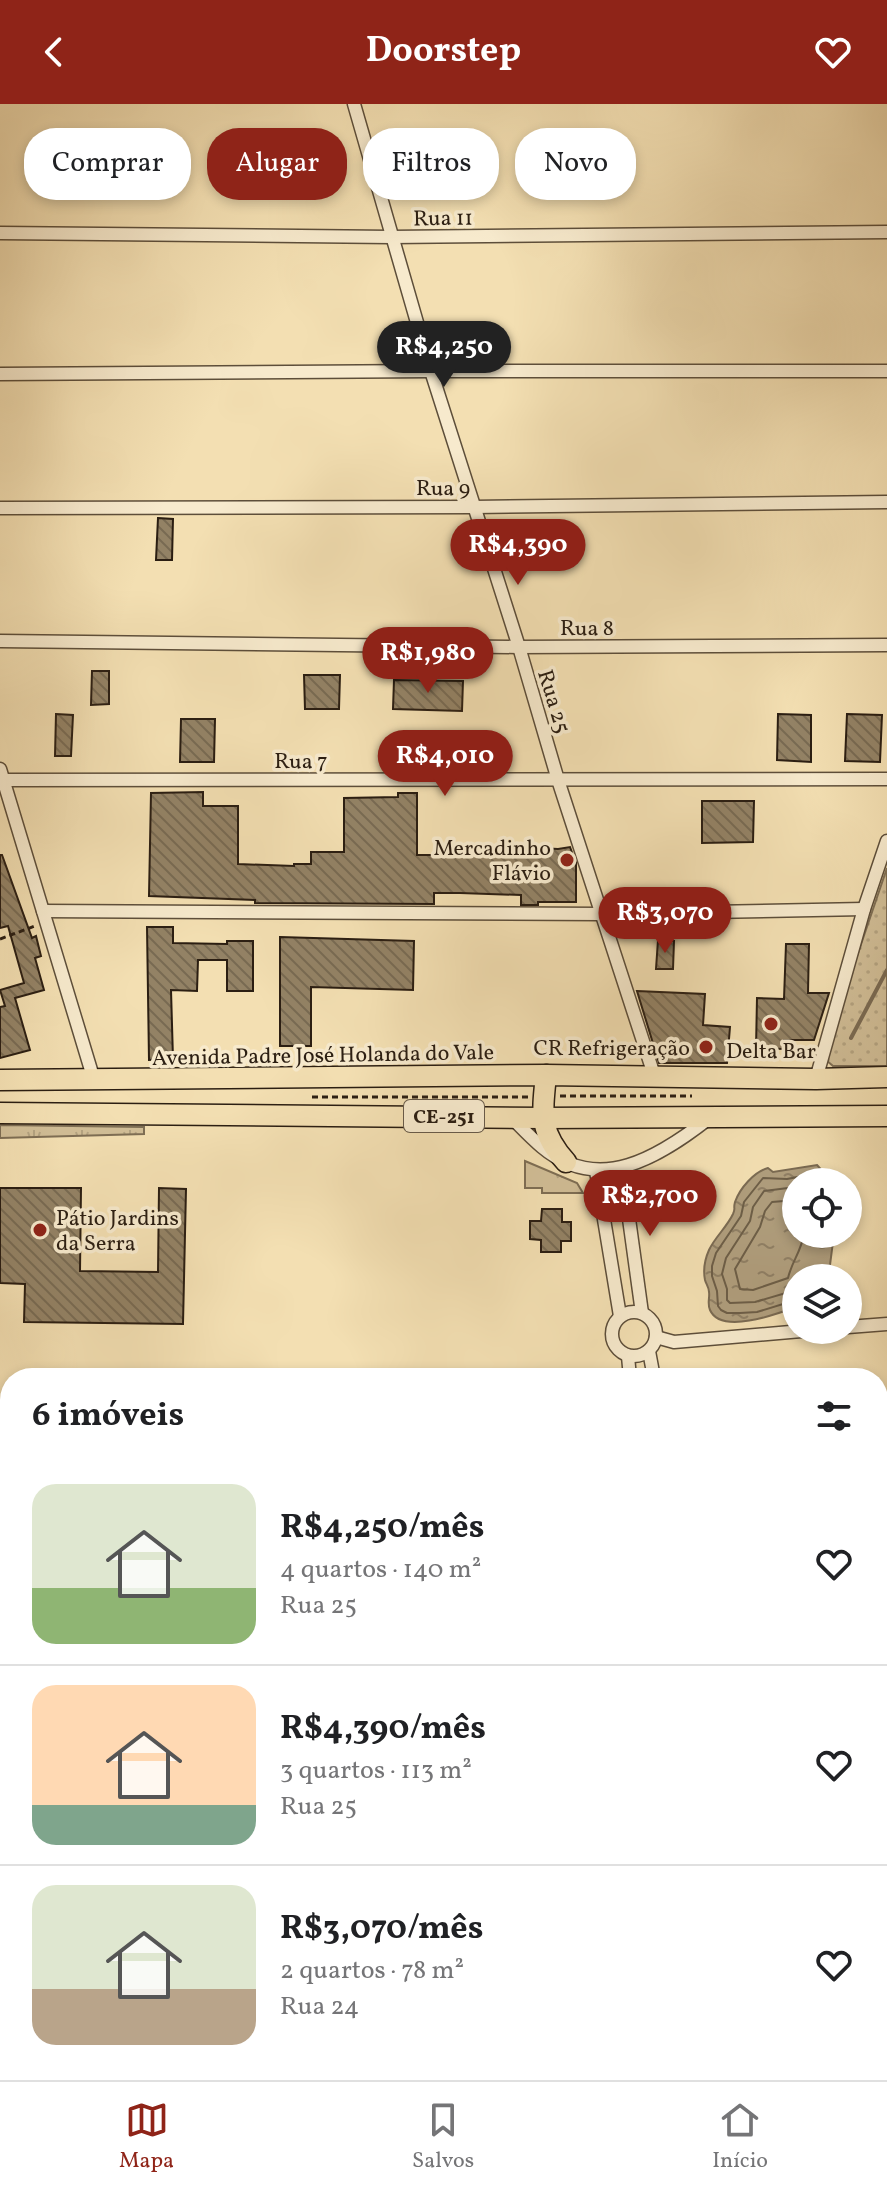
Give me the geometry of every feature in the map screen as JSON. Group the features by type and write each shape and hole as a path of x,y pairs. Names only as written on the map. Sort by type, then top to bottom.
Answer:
{"main road":[{"name":"Avenida Padre José Holanda do Vale","path":"0,1080 546,1075 816,1079 887,1077"},
{"path":"546,1075 545,1130 566,1162"},
{"name":"CE-251","path":"0,1113 543,1118 887,1116"}],"street":[{"name":"Rua 25","path":"354,104 431,371 558,780 655,1078"},
{"name":"Rua 11","path":"0,233 391,237 887,232"},
{"path":"0,374 887,371"},
{"name":"Rua 9","path":"0,508 887,502"},
{"name":"Rua 8","path":"0,641 519,647 887,645"},
{"path":"2,775 94,1080"},
{"name":"Rua 7","path":"2,775 558,780 887,779"},
{"path":"816,1079 864,909 887,841"},
{"path":"44,917 601,914 864,909"},
{"path":"511,1117 543,1149 566,1162 596,1171 622,1168 662,1151 711,1116"},
{"path":"622,1168 642,1313"},
{"path":"596,1171 620,1316"},
{"path":"634,1311 642,1313 653,1322 656,1337 649,1351 643,1355 628,1356 616,1349 612,1328 620,1316 634,1311"},
{"path":"862,1326 887,1324"},
{"path":"656,1337 674,1342 782,1333"},
{"path":"649,1351 652,1368"},
{"path":"628,1356 629,1368"}],"path":[{"path":"0,939 44,917"},
{"path":"313,1097 700,1096"}],"green space":[{"path":"887,868 887,1066 833,1066 826,1060 826,1047"},
{"path":"0,1125 144,1127 144,1134 0,1138"},
{"path":"525,1161 577,1183 583,1193 542,1193 542,1188 525,1188"}],"water":[{"path":"768,1168 773,1172 782,1171 782,1248 832,1248 830,1264 782,1264 782,1312 750,1320 725,1321 716,1317 709,1307 705,1261 733,1214 740,1191 763,1170"}],"building":[{"path":"158,518 173,519 172,560 156,560"},
{"path":"92,671 109,671 109,704 91,705"},
{"path":"304,675 340,675 339,709 305,709"},
{"path":"394,680 463,681 462,711 393,709"},
{"path":"56,714 73,715 71,756 55,756"},
{"path":"778,714 811,715 811,762 777,760"},
{"path":"847,714 882,715 880,762 845,761"},
{"path":"181,719 215,719 214,762 180,762"},
{"path":"203,792 203,806 238,806 238,864 294,866 311,864 311,852 344,852 344,798 398,797 398,793 417,793 417,855 488,855 488,851 523,853 523,847 570,847 576,863 576,902 521,905 521,895 460,893 434,893 434,904 255,903 255,900 149,896 151,793"},
{"path":"702,801 754,801 753,842 702,843"},
{"path":"0,855 32,938 36,936 41,956 35,958 44,990 15,998 30,1050 0,1058 0,1007 5,1006 0,990 24,983 8,926 0,928"},
{"path":"147,927 173,927 173,943 253,941 253,991 227,991 227,960 198,960 197,991 171,990 173,1059 149,1060"},
{"path":"280,937 414,941 413,990 311,987 311,1046 280,1046"},
{"path":"658,940 674,941 673,969 656,969"},
{"path":"786,944 809,944 808,993 829,993 814,1040 784,1040 784,1049 756,1048 757,998 784,999"},
{"path":"637,991 705,994 703,1025 730,1027 727,1063 659,1063"},
{"name":"Pátio Jardins da Serra","path":"0,1188 81,1188 80,1271 158,1272 159,1188 186,1189 183,1324 24,1322 25,1284 0,1283"},
{"path":"542,1209 562,1209 562,1222 571,1222 571,1241 561,1241 561,1252 541,1252 541,1240 530,1239 530,1221 541,1221"}],"waterway":[{"path":"851,1038 887,970"}],"place":[{"name":"Mercadinho Flávio","path":"567,860"},
{"name":"Delta Bar","path":"771,1024"},
{"name":"CR Refrigeração","path":"706,1047"},
{"name":"Pátio Jardins da Serra","path":"40,1230"}]}
